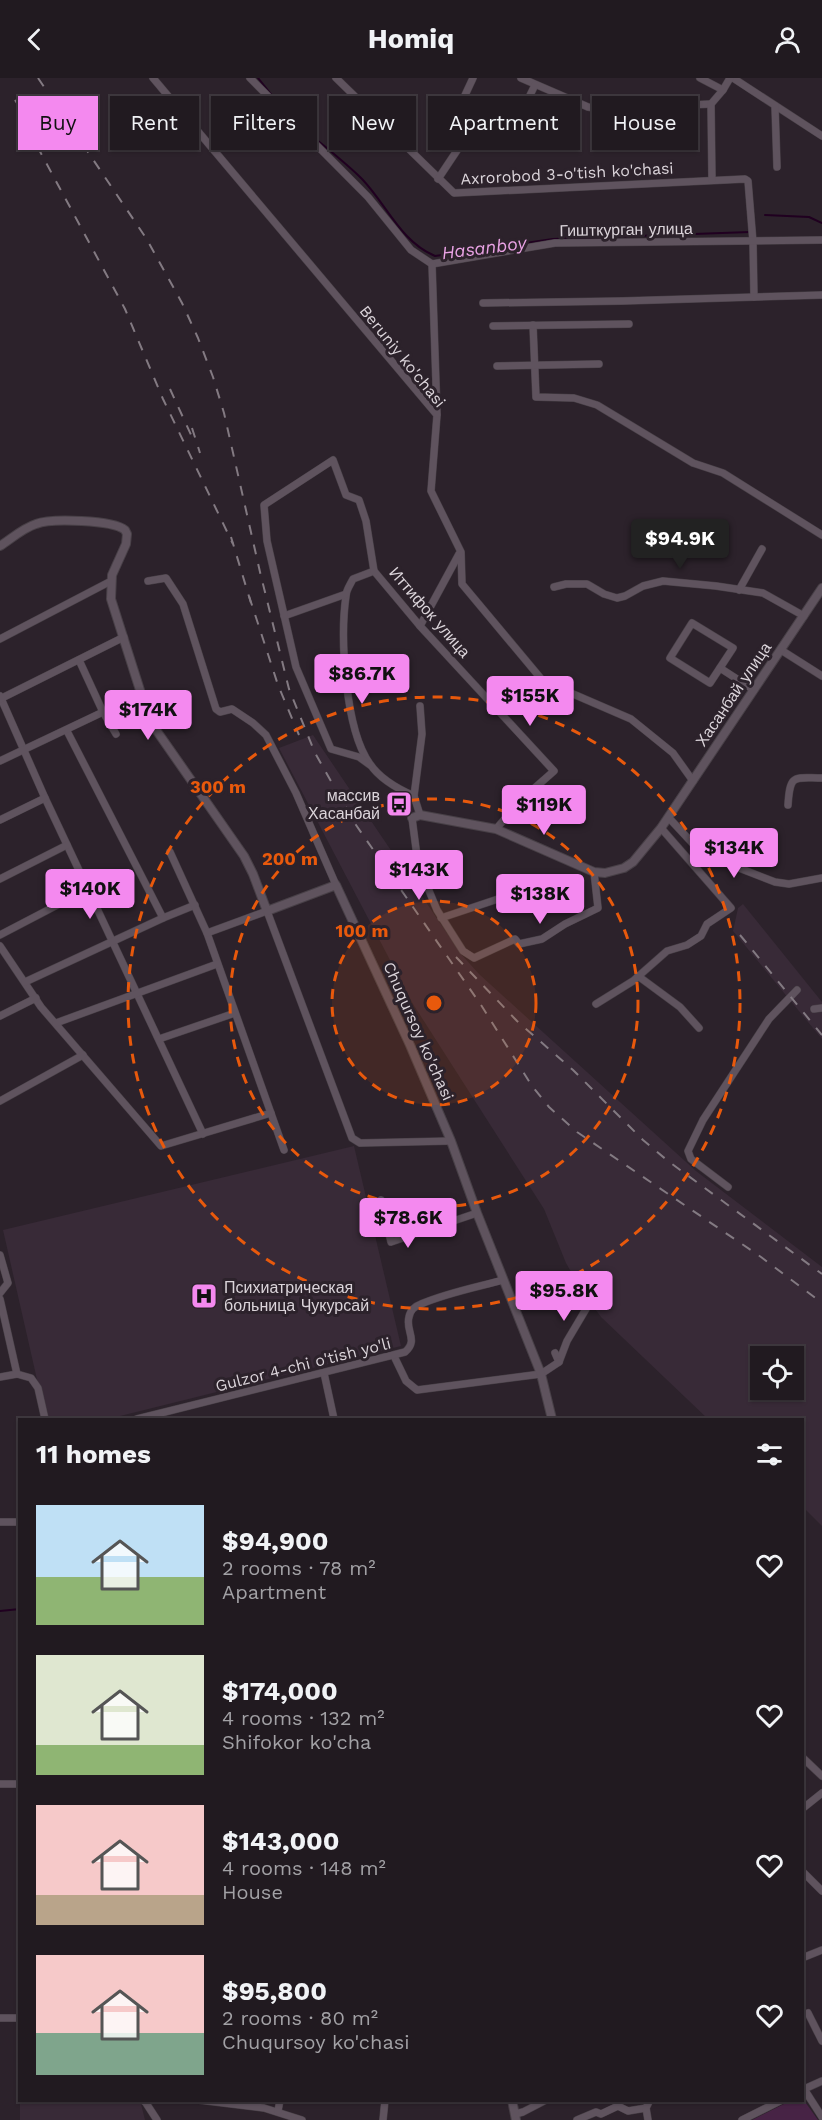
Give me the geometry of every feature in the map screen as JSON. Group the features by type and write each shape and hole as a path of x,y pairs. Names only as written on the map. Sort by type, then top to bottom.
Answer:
{"street":[{"name":"Beruniy ko'chasi","path":"153,78 437,415 431,491 461,552 462,584 543,681 631,719 673,753 693,781"},
{"path":"250,78 368,197 411,250 432,264 437,415"},
{"name":"Axrorobod 3-o'tish ko'chasi","path":"336,78 454,193 745,179 748,181 753,242"},
{"path":"465,96 473,78"},
{"path":"521,78 588,107 600,109 711,104"},
{"path":"700,78 723,90"},
{"path":"712,180 711,104 732,78 822,136"},
{"path":"438,179 462,143 468,141 507,142 534,82"},
{"path":"776,106 777,167"},
{"name":"Гишткурган улица","path":"432,264 555,243 822,240"},
{"path":"753,242 754,297"},
{"path":"483,303 822,295"},
{"path":"493,326 629,324"},
{"path":"533,326 536,397 574,398 597,405 693,463 723,473 822,535"},
{"path":"497,366 599,364"},
{"name":"Иттифок улица","path":"414,796 395,788 359,757 331,749 296,667 267,541 264,505 333,460 346,495 359,500 366,521 374,571 420,626 554,771 521,800 496,829"},
{"path":"0,546 31,526 42,522 117,525 126,531 126,542 114,567 111,581 112,605 146,709 154,727 244,856 253,874 352,1138 360,1143 452,1141"},
{"path":"740,590 762,549"},
{"path":"420,626 461,552"},
{"name":"Иттифок улица","path":"370,765 349,708 344,638 346,594 353,579 374,571"},
{"name":"Chuqursoy ko'chasi","path":"148,581 168,579 183,604 217,711 232,709 266,735 296,793 452,1141 477,1213 541,1374 552,1418"},
{"path":"0,639 111,581"},
{"path":"554,587 566,584 587,584 604,594 617,598 643,586 663,581 763,593 804,616"},
{"name":"Хасанбай улица","path":"669,818 822,588"},
{"path":"284,616 346,594"},
{"path":"692,623 733,648 720,668 710,683 670,658 692,623"},
{"path":"124,637 0,698 203,1134"},
{"path":"781,650 822,676"},
{"path":"79,660 116,734"},
{"path":"720,668 754,690"},
{"path":"420,706 422,734 414,796 418,864 441,918 463,951 474,958 515,939 519,944 542,939 565,924 598,908 594,872"},
{"path":"0,761 103,712"},
{"path":"67,730 163,918"},
{"path":"788,805 789,785 792,781 796,778 822,778"},
{"path":"0,820 45,798"},
{"path":"416,816 496,829 594,872 615,871 633,862 669,818 696,847 716,860 775,882 789,884 822,878"},
{"path":"596,1004 638,976 667,951 687,945 701,936 707,924 731,908 661,828"},
{"path":"0,879 67,845"},
{"path":"170,852 207,933 216,964 284,1150"},
{"path":"207,933 336,885"},
{"path":"0,935 88,889"},
{"path":"441,918 501,898"},
{"path":"25,982 113,940 195,905"},
{"path":"0,945 56,1023 161,1146 271,1113"},
{"path":"56,1023 216,964"},
{"path":"638,976 680,1007 699,1028"},
{"path":"728,1186 691,1160 688,1151 703,1120 769,1019 796,990"},
{"path":"0,1016 36,998"},
{"path":"159,1039 235,1013"},
{"path":"0,1101 83,1055"},
{"path":"381,1200 391,1242 477,1213"},
{"path":"0,1256 8,1283 0,1293"},
{"name":"Gulzor 4-chi o'tish yo'li","path":"141,1418 405,1352 411,1347 412,1340 408,1322 409,1315 419,1304 504,1280"},
{"path":"0,1299 17,1374"},
{"path":"394,1356 406,1381 417,1390 541,1374 559,1362 567,1341 586,1309"},
{"path":"555,1353 559,1362"},
{"path":"324,1373 334,1418"},
{"path":"0,1377 17,1374 31,1378 38,1388 45,1418"},
{"path":"0,1522 18,1522"},
{"path":"804,1759 822,1776"},
{"path":"0,1784 18,1784"},
{"path":"804,1807 822,1793"},
{"path":"804,1872 822,1891"},
{"path":"804,1957 822,1950"},
{"path":"808,2013 822,2041"},
{"path":"0,2018 18,2018"},
{"path":"804,2090 822,2081"},
{"path":"804,2091 822,2117"},
{"path":"145,2102 157,2120"},
{"path":"215,2102 264,2108 302,2120"},
{"path":"278,2111 280,2102"},
{"path":"383,2120 386,2102"},
{"path":"512,2102 516,2117 542,2102"},
{"path":"648,2120 646,2108 649,2102"},
{"path":"742,2120 778,2102"},
{"path":"578,2120 596,2112 601,2114 618,2106 628,2111 646,2108"}],"shaded area":[{"path":"313,735 461,954 479,974 696,1171 822,1267 822,1526 804,1508 804,1418 707,1418 601,1317 582,1291 566,1263 544,1209 413,1004 279,748"},
{"path":"743,904 822,1002 822,1039 733,931 738,908"},
{"name":"Психиатрическая больница Чукурсай","path":"354,1146 401,1346 112,1418 46,1418 3,1230"},
{"path":"804,2100 818,2120 752,2120 788,2102"},
{"path":"20,2102 140,2102 145,2120 20,2120"}],"waterway":[{"name":"Hasanboy","path":"258,78 272,96"},
{"name":"Hasanboy","path":"317,140 362,179 412,241 435,256 553,239 750,232"},
{"name":"Hasanboy","path":"765,215 809,217 822,223"},
{"path":"0,1611 18,1609"}],"railway":[{"path":"38,78 146,238 182,303 198,338 224,413 289,689 315,753 356,825 481,1005 532,1086 549,1107 577,1132 761,1257 822,1303"},
{"path":"15,100 47,151"},
{"path":"39,150 125,309 163,399 233,544"},
{"path":"170,389 192,437"},
{"path":"192,428 200,453"},
{"path":"231,537 251,603"},
{"path":"249,596 278,685 299,735"},
{"path":"740,935 822,1035"},
{"path":"456,957 517,1021 573,1070 643,1140 668,1161 822,1274"}],"place":[{"name":"массив Хасанбай","path":"399,804"},
{"name":"Психиатрическая больница Чукурсай","path":"204,1296"}]}
